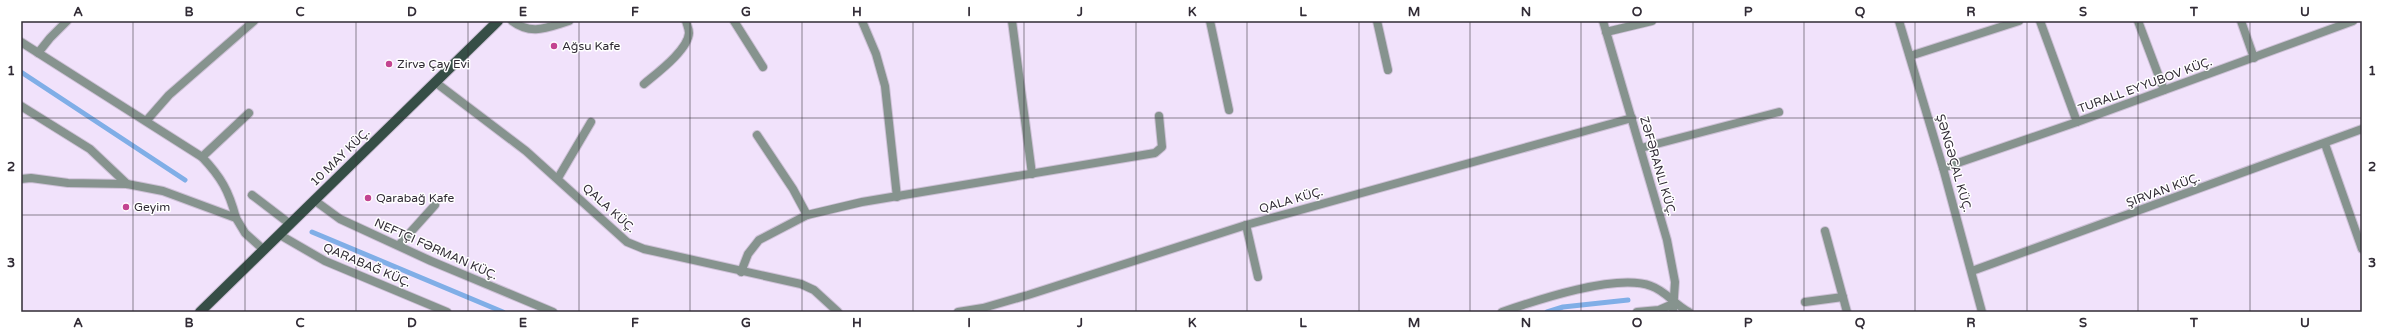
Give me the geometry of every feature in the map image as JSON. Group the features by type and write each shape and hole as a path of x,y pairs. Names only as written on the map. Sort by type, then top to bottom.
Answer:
{"main road":[{"name":"10 MAY KÜÇ.","path":"200,312 498,21"}],"street":[{"path":"38,53 67,21"},
{"path":"147,120 169,95 254,21"},
{"path":"512,21 526,30 569,21"},
{"path":"644,84 679,52 688,41 690,32 686,21"},
{"path":"734,21 763,67"},
{"path":"862,21 876,54 884,86 897,197"},
{"path":"1012,21 1032,174"},
{"path":"1210,21 1229,110"},
{"path":"1376,21 1388,70"},
{"path":"1602,21 1641,148 1667,240 1675,282 1674,312"},
{"path":"1606,32 1652,21"},
{"name":"ŞƏNGƏÇAL KÜÇ.","path":"1899,21 1943,168 1982,312"},
{"path":"1910,56 2019,21"},
{"path":"2040,21 2077,122"},
{"path":"2138,21 2164,90"},
{"path":"2241,21 2254,58"},
{"name":"TURALL EYYUBOV KÜÇ.","path":"1943,168 2077,122 2254,58 2341,23 2353,21"},
{"path":"21,42 147,120 202,157 218,174 227,188 236,218 245,233 264,250"},
{"name":"QALA KÜÇ.","path":"435,82 526,150 627,242 644,249 741,272 801,284 814,290 838,312"},
{"path":"21,106 90,149 127,184"},
{"path":"1641,148 1779,112"},
{"path":"202,157 248,113"},
{"path":"741,272 748,254 759,240 807,215 897,197 1155,153 1162,147 1158,116"},
{"name":"QALA KÜÇ.","path":"958,312 984,310 1246,225 1632,118"},
{"path":"558,178 591,122"},
{"name":"ŞIRVAN KÜÇ.","path":"1972,271 2325,144 2362,129"},
{"path":"757,135 793,189 807,215"},
{"path":"2325,144 2362,249"},
{"path":"21,178 68,183 127,184 163,191 236,218"},
{"path":"252,195 290,224"},
{"name":"NEFTÇI FƏRMAN KÜÇ.","path":"314,200 340,219 553,312"},
{"path":"399,245 435,204"},
{"path":"1246,225 1258,277"},
{"path":"1825,231 1846,312"},
{"name":"QARABAĞ KÜÇ.","path":"280,235 325,261 447,312"},
{"path":"1502,312 1571,291 1616,284 1650,285 1658,289 1689,312"},
{"path":"1805,302 1843,297"},
{"path":"1637,312 1659,310 1675,303"}],"waterway":[{"path":"21,72 185,180"},
{"path":"312,232 503,312"},
{"path":"1547,312 1563,307 1628,300"}],"place":[{"name":"Ağsu Kafe","path":"554,46"},
{"name":"Zirvə Çay Evi","path":"389,64"},
{"name":"Qarabağ Kafe","path":"368,198"},
{"name":"Geyim","path":"126,207"}]}
